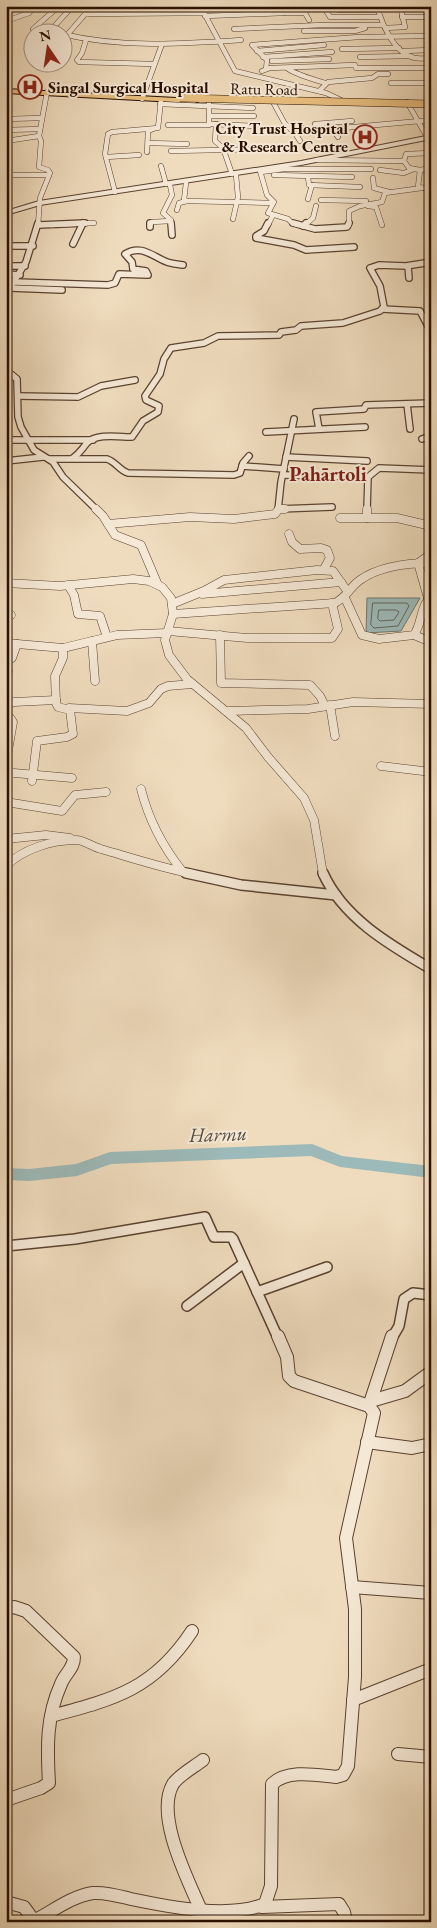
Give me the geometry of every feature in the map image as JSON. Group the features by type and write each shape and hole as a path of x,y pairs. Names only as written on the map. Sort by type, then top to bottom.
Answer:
{"main road":[{"name":"Ratu Road","path":"6,90 209,104 273,102 408,104"},
{"name":"Ratu Road","path":"163,100 341,100 431,105"},
{"path":"163,100 431,105"}],"street":[{"path":"6,8 100,6"},
{"path":"137,6 138,14"},
{"path":"184,6 185,13"},
{"path":"231,6 234,12"},
{"path":"323,6 330,17 380,17"},
{"path":"41,22 58,7"},
{"path":"59,22 72,7"},
{"path":"72,28 86,13 87,7"},
{"path":"122,7 124,14"},
{"path":"276,7 285,15"},
{"path":"6,21 23,16 33,8"},
{"path":"378,8 384,27 399,48 410,56"},
{"path":"205,16 285,15 404,28 400,8 339,10"},
{"path":"86,13 204,13 233,70 253,77 319,91 341,100"},
{"path":"234,29 268,27 285,15 305,13 309,20"},
{"path":"256,14 268,27"},
{"path":"402,18 431,16"},
{"path":"246,28 257,33 351,31 358,28 384,27"},
{"path":"404,51 431,50 423,36"},
{"path":"221,47 360,37 431,36"},
{"path":"72,37 86,40 162,44 241,40"},
{"path":"86,40 82,53 77,60 79,62 154,64"},
{"path":"142,98 162,44"},
{"path":"251,45 267,61 329,60"},
{"path":"257,51 324,45"},
{"path":"342,49 399,48"},
{"path":"263,57 332,52"},
{"path":"360,57 410,56 431,58"},
{"path":"266,69 267,61"},
{"path":"253,77 266,69 355,65 356,68 431,68"},
{"path":"331,66 339,81"},
{"path":"287,68 294,73 303,74 325,83 372,78 381,74 396,74 396,69"},
{"path":"319,91 325,83"},
{"path":"391,83 431,83"},
{"path":"6,294 20,275 33,246 39,224 39,204 43,187 50,171 39,168 41,141 39,136 47,93"},
{"path":"147,152 148,130 158,128 163,100"},
{"path":"273,102 286,126 296,133 300,141"},
{"path":"210,124 209,104 253,108"},
{"path":"6,215 39,204 234,175 429,137 417,121 408,104"},
{"path":"209,116 254,116"},
{"path":"315,124 394,117 398,118 401,122"},
{"path":"6,119 42,118"},
{"path":"338,136 332,129 431,120"},
{"path":"216,124 215,141 223,147 240,190 233,219"},
{"path":"168,125 216,124 256,126"},
{"path":"286,126 301,125"},
{"path":"6,130 40,129"},
{"path":"116,192 106,157 105,148 109,133 153,129"},
{"path":"6,141 39,136"},
{"path":"148,143 187,144"},
{"path":"397,143 406,154"},
{"path":"172,151 274,149"},
{"path":"406,154 431,153"},
{"path":"406,154 404,161 408,167 417,169"},
{"path":"106,157 139,155"},
{"path":"317,160 404,161"},
{"path":"261,172 301,163"},
{"path":"161,166 172,195 163,212 172,221 172,235"},
{"path":"380,170 400,173 431,168"},
{"path":"39,204 234,175 288,169 371,169"},
{"path":"417,169 417,186 422,188"},
{"path":"261,172 352,177"},
{"path":"261,172 267,195 274,201 273,203"},
{"path":"6,175 49,175"},
{"path":"308,176 308,184 312,185 360,185 359,203"},
{"path":"373,178 374,188 389,192"},
{"path":"186,183 184,200 187,201"},
{"path":"308,199 312,185"},
{"path":"330,195 331,186"},
{"path":"273,203 267,212 303,226 318,229 347,228 349,226 349,211 359,203 383,200 384,194 389,192 431,188"},
{"path":"321,200 359,203 376,207 382,225"},
{"path":"177,210 179,203 187,201 273,203"},
{"path":"303,226 313,218 316,206"},
{"path":"273,215 264,230 256,238 280,242 306,250 354,247"},
{"path":"150,227 152,222 172,221"},
{"path":"73,244 83,223"},
{"path":"39,224 94,223"},
{"path":"6,246 33,246"},
{"path":"15,282 113,285 119,274 148,275 146,271 133,269 132,262 125,254 133,250 149,251 170,263 183,265"},
{"path":"382,309 384,308 380,286 370,268 383,265 408,266 418,262 431,262"},
{"path":"6,266 25,266"},
{"path":"408,266 409,278"},
{"path":"6,274 20,275"},
{"path":"10,288 62,290"},
{"path":"73,458 83,451 88,442 93,440 104,437 132,437 143,421 158,412 160,406 146,400 145,396 160,374 164,359 171,348 204,343 218,336 275,335 284,331 296,330 301,326 337,324 382,309 420,311 428,326"},
{"path":"6,370 18,379 18,417 27,440 37,454 47,458 118,537 137,542 141,545 158,585"},
{"path":"18,396 78,397 101,386 135,380"},
{"path":"319,429 316,412 364,409 366,405 431,403"},
{"path":"407,404 410,429"},
{"path":"108,524 190,517 234,519 275,514 280,509 283,472 294,419"},
{"path":"266,432 365,427"},
{"path":"422,439 431,436"},
{"path":"6,440 93,440"},
{"path":"6,461 47,458 107,459 115,462 124,472 234,475 240,473 242,466 250,456"},
{"path":"286,457 367,461"},
{"path":"242,466 283,472 368,477 379,468 431,470"},
{"path":"367,518 368,477"},
{"path":"280,509 332,507"},
{"path":"340,518 403,518 429,526 431,535"},
{"path":"289,534 292,545 298,549 322,548 327,550 330,558 324,569"},
{"path":"418,563 431,554"},
{"path":"414,635 418,629 426,601 430,598 418,563"},
{"path":"173,614 332,603 346,595 364,578 388,568 418,563 431,563"},
{"path":"172,604 229,579 324,569 333,572 341,582 364,637 376,639 414,635 431,642"},
{"path":"6,583 48,586 133,578 153,581 158,585 170,597 172,604 173,614 166,645 175,663 192,684 229,711 247,730 269,759 300,792 309,805 316,824 324,876 336,895 351,913 372,931 431,969"},
{"path":"196,594 341,582"},
{"path":"68,585 74,595 78,614 100,616 107,636"},
{"path":"6,643 63,648 107,636 168,632 247,638 332,638 338,629 332,603"},
{"path":"220,635 221,683 310,685 327,706 335,736"},
{"path":"92,641 95,681"},
{"path":"6,683 8,671 6,664 12,658 17,644"},
{"path":"63,648 63,658 55,676 58,707 126,711 149,702 161,689 168,686 192,684"},
{"path":"7,756 13,722 6,711 9,704 14,702 56,700"},
{"path":"229,711 308,709 353,702 431,704"},
{"path":"33,778 37,741 71,736 73,734 69,708"},
{"path":"381,766 431,772"},
{"path":"14,773 33,778 72,778"},
{"path":"141,789 149,821 159,841 182,872"},
{"path":"6,802 62,811 75,795 106,792"},
{"path":"6,839 33,834 55,834 78,840 98,849 124,855 151,866 241,885 336,895"},
{"path":"6,866 16,856 24,852 64,840 78,840"},
{"path":"6,1246 75,1240 201,1216 205,1217 214,1236 232,1238 288,1357 288,1376 294,1381 370,1404 405,1391 431,1372"},
{"path":"187,1306 244,1263"},
{"path":"257,1292 327,1267"},
{"path":"262,1907 268,1900 271,1886 272,1784 277,1778 286,1775 336,1777 345,1774 348,1766 355,1677 355,1610 346,1534 366,1442 374,1417 370,1404 385,1354 399,1326 406,1296 413,1293 431,1295"},
{"path":"366,1442 412,1448 431,1444"},
{"path":"352,1587 431,1593"},
{"path":"6,1609 19,1608 26,1611 74,1657 74,1665 61,1684 46,1738 50,1782 41,1788 6,1800"},
{"path":"51,1716 88,1706 137,1685 160,1671 192,1631"},
{"path":"353,1700 375,1689 415,1676 431,1668"},
{"path":"398,1754 431,1757"},
{"path":"200,1908 175,1849 169,1819 169,1794 174,1782 203,1760"},
{"path":"6,1902 24,1907 35,1922 72,1901 96,1894 200,1908 239,1910 262,1907 339,1904 344,1912 346,1922"}],"water":[{"path":"367,598 420,598 401,631 366,633"}],"waterway":[{"name":"Harmu","path":"6,1174 29,1175 77,1170 110,1158 312,1150 340,1161 431,1172"}],"place":[{"name":"Singal Surgical Hospital","path":"30,87"},
{"name":"City Trust Hospital & Research Centre","path":"365,137"}],"district":[{"name":"Pahārtoli","path":"328,474"}]}
